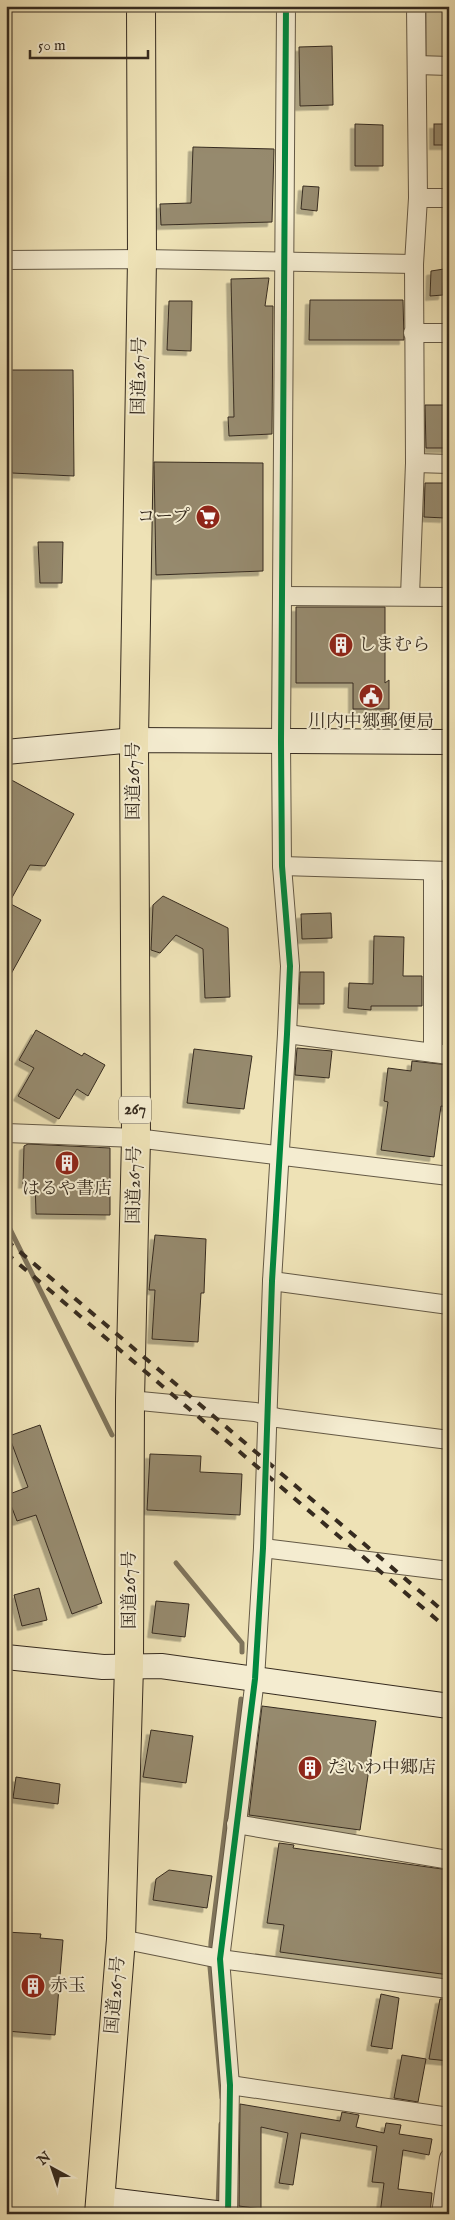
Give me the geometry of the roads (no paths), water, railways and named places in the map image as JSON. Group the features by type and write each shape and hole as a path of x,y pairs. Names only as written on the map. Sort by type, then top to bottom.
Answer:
{"highway":[{"name":"国道267号","path":"109,2207 121,1939 129,1666 130,1400 136,1138 134,740 142,259 141,6"}],"street":[{"path":"109,2207 222,2213 230,2085 214,1958 236,1824 255,1679 263,1548 278,1156 288,1034 290,966 282,866 281,742 286,6"},
{"path":"410,596 415,463 414,264 418,198 416,6"},
{"path":"417,65 449,66"},
{"path":"418,198 449,198"},
{"path":"6,260 142,259 414,264"},
{"path":"413,333 449,333"},
{"path":"415,463 449,464"},
{"path":"282,596 449,597"},
{"path":"6,752 134,740 449,742"},
{"path":"282,866 441,871 441,1054 288,1034"},
{"path":"6,1133 136,1138 449,1176"},
{"path":"272,1280 449,1305"},
{"path":"130,1400 255,1412 268,1416 449,1440"},
{"path":"263,1548 449,1571"},
{"path":"6,1657 103,1667 161,1666 449,1706"},
{"path":"236,1824 449,1860"},
{"path":"121,1939 214,1958 449,1988"},
{"path":"230,2085 449,2117"},
{"path":"441,2214 449,2158"}],"waterway":[{"path":"6,1221 112,1435"},
{"path":"176,1563 242,1643 242,1652"},
{"path":"222,2098 210,1967 211,1942 241,1699"},
{"path":"218,2208 221,2124"}],"railway":[{"path":"6,1240 449,1616"},
{"path":"6,1253 449,1630"}],"place":[{"name":"コープ","path":"208,517"},
{"name":"しまむら","path":"341,645"},
{"name":"川内中郷郵便局","path":"371,696"},
{"name":"はるや書店","path":"67,1163"},
{"name":"だいわ中郷店","path":"310,1768"},
{"name":"赤玉","path":"33,1986"}]}
